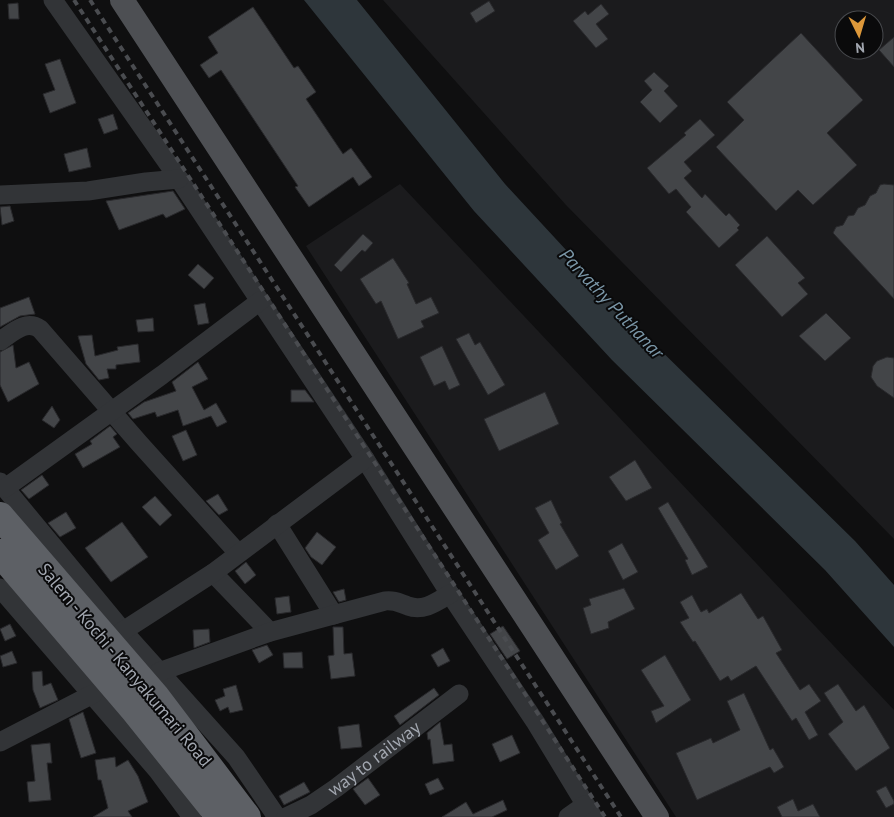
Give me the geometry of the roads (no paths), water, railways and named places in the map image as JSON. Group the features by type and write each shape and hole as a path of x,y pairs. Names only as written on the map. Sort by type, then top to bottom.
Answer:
{"highway":[{"name":"Salem - Kochi - Kanyakumari Road","path":"0,516 156,697 247,817"},
{"name":"Salem - Kochi - Kanyakumari Road","path":"0,553 135,711 220,817"}],"main road":[{"path":"122,0 657,817"}],"street":[{"path":"53,0 179,179 365,459 450,594 536,724 589,811 568,817"},
{"path":"0,195 88,191 179,179"},
{"path":"260,301 111,412 2,485 123,631 236,757 276,817"},
{"path":"0,342 25,325 36,326 238,552"},
{"path":"123,631 213,573 238,552 365,459"},
{"path":"277,524 334,614"},
{"path":"213,573 270,632"},
{"path":"0,588 158,771 192,817"},
{"path":"159,672 270,632 334,614 393,600 409,606 425,607 450,594"},
{"path":"0,742 93,694"},
{"name":"way to railway","path":"286,817 311,805 336,788 459,694"}],"water":[{"name":"Parvathy Puthanar","path":"304,0 357,0 505,184 642,332 855,541 894,585 894,647 825,570 612,360 474,211"}],"railway":[{"path":"74,0 605,817"},
{"path":"90,0 621,817"}]}
